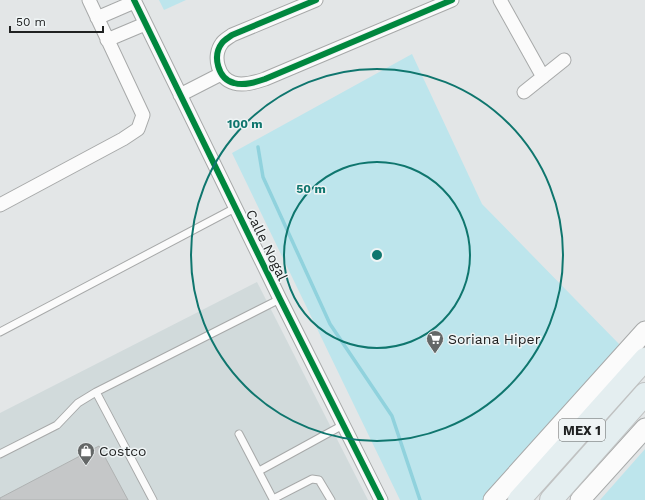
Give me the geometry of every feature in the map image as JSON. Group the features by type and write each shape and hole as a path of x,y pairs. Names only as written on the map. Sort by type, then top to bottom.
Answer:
{"highway":[{"path":"574,438 618,373 645,342"},
{"name":"MEX 1","path":"519,500 645,359"},
{"name":"MEX 1","path":"551,500 645,394"}],"main road":[{"path":"493,500 645,331"},
{"path":"580,500 645,428"}],"street":[{"path":"0,205 123,139 138,129 143,115 88,0"},
{"path":"316,0 232,35 222,43 218,51 217,62 221,74 233,83 245,84 265,79 452,0"},
{"path":"500,0 543,77"},
{"path":"97,18 134,1"},
{"name":"Calle Nogal","path":"134,1 280,299 381,500"},
{"path":"107,40 145,24"},
{"path":"524,92 564,60"},
{"path":"180,95 221,74"}],"lane":[{"path":"0,332 235,208"},
{"path":"0,454 57,425 78,403 96,392 280,299"},
{"path":"96,392 153,500"},
{"path":"259,471 343,425"},
{"path":"239,434 273,499 312,479 319,480 331,500"}],"shaded area":[{"path":"159,0 186,0 164,10"},
{"path":"412,54 482,204 620,345 483,500 400,500 232,153"},
{"path":"257,282 368,500 0,500 0,413"},
{"path":"645,449 645,500 600,500"}],"building":[{"name":"Costco","path":"99,446 128,500 0,500 0,498"}],"waterway":[{"path":"258,147 263,177 330,324 392,416 420,500"}],"cycle path":[{"path":"134,0 280,299 381,500"},
{"path":"316,0 232,35 225,40 219,48 217,54 218,66 224,77 228,81 242,84 265,79 452,0"}],"place":[{"name":"Soriana Hiper","path":"435,354"},
{"name":"Costco","path":"86,466"}]}
